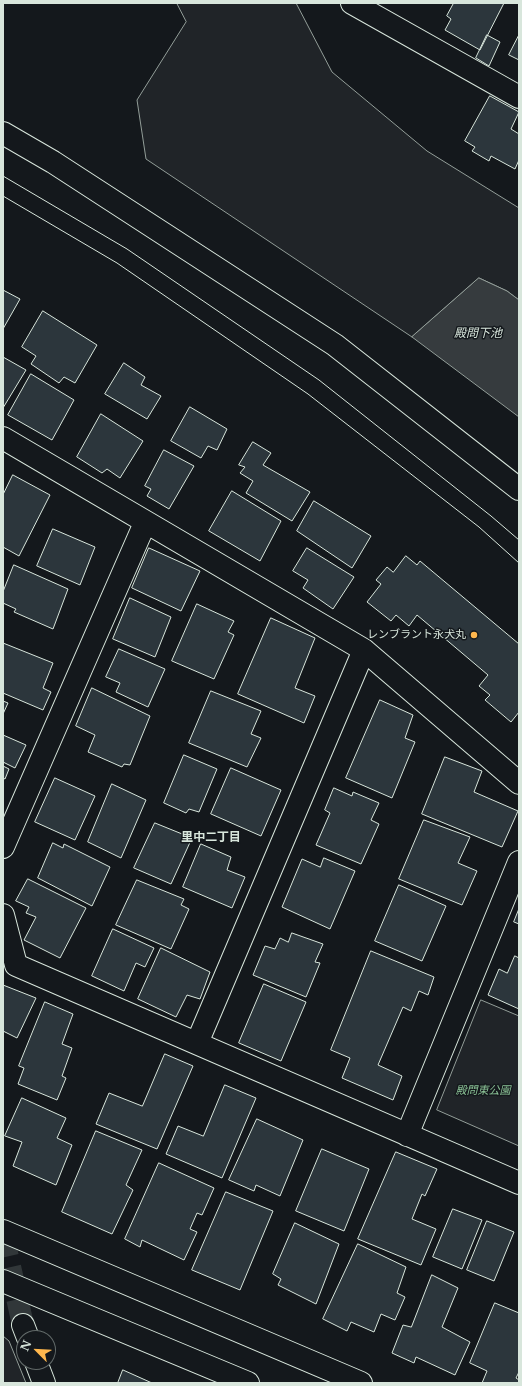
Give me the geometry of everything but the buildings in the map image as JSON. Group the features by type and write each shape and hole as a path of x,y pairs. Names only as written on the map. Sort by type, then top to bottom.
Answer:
{"street":[{"path":"352,3 519,97"},
{"path":"3,133 53,162 335,346 519,489"},
{"path":"3,438 364,650 519,783"},
{"path":"3,847 145,522"},
{"path":"197,1043 364,650"},
{"path":"407,1135 519,862"},
{"path":"3,915 16,965 519,1183"},
{"path":"3,1231 361,1383"},
{"path":"3,1281 248,1383"},
{"path":"39,1370 44,1383"}],"green space":[{"path":"177,3 296,3 332,72 427,151 519,208 519,300 507,291 479,278 412,337 146,159 137,100 186,22"},
{"name":"殿問東公園","path":"481,1000 519,1016 519,1146 437,1110"},
{"path":"3,1336 9,1341 16,1358 16,1370 21,1370 26,1383 3,1383"}],"water":[{"name":"殿問下池","path":"479,278 507,291 519,300 519,417 412,337"}],"tunnel":[{"path":"3,1235 23,1325"}],"tram line":[{"path":"3,176 127,249 319,380 491,516 519,540"},
{"path":"3,196 117,263 308,394 479,527 519,563"}],"place":[{"name":"レンブラント永犬丸","path":"474,635"}],"district":[{"name":"里中二丁目","path":"211,838"}]}
